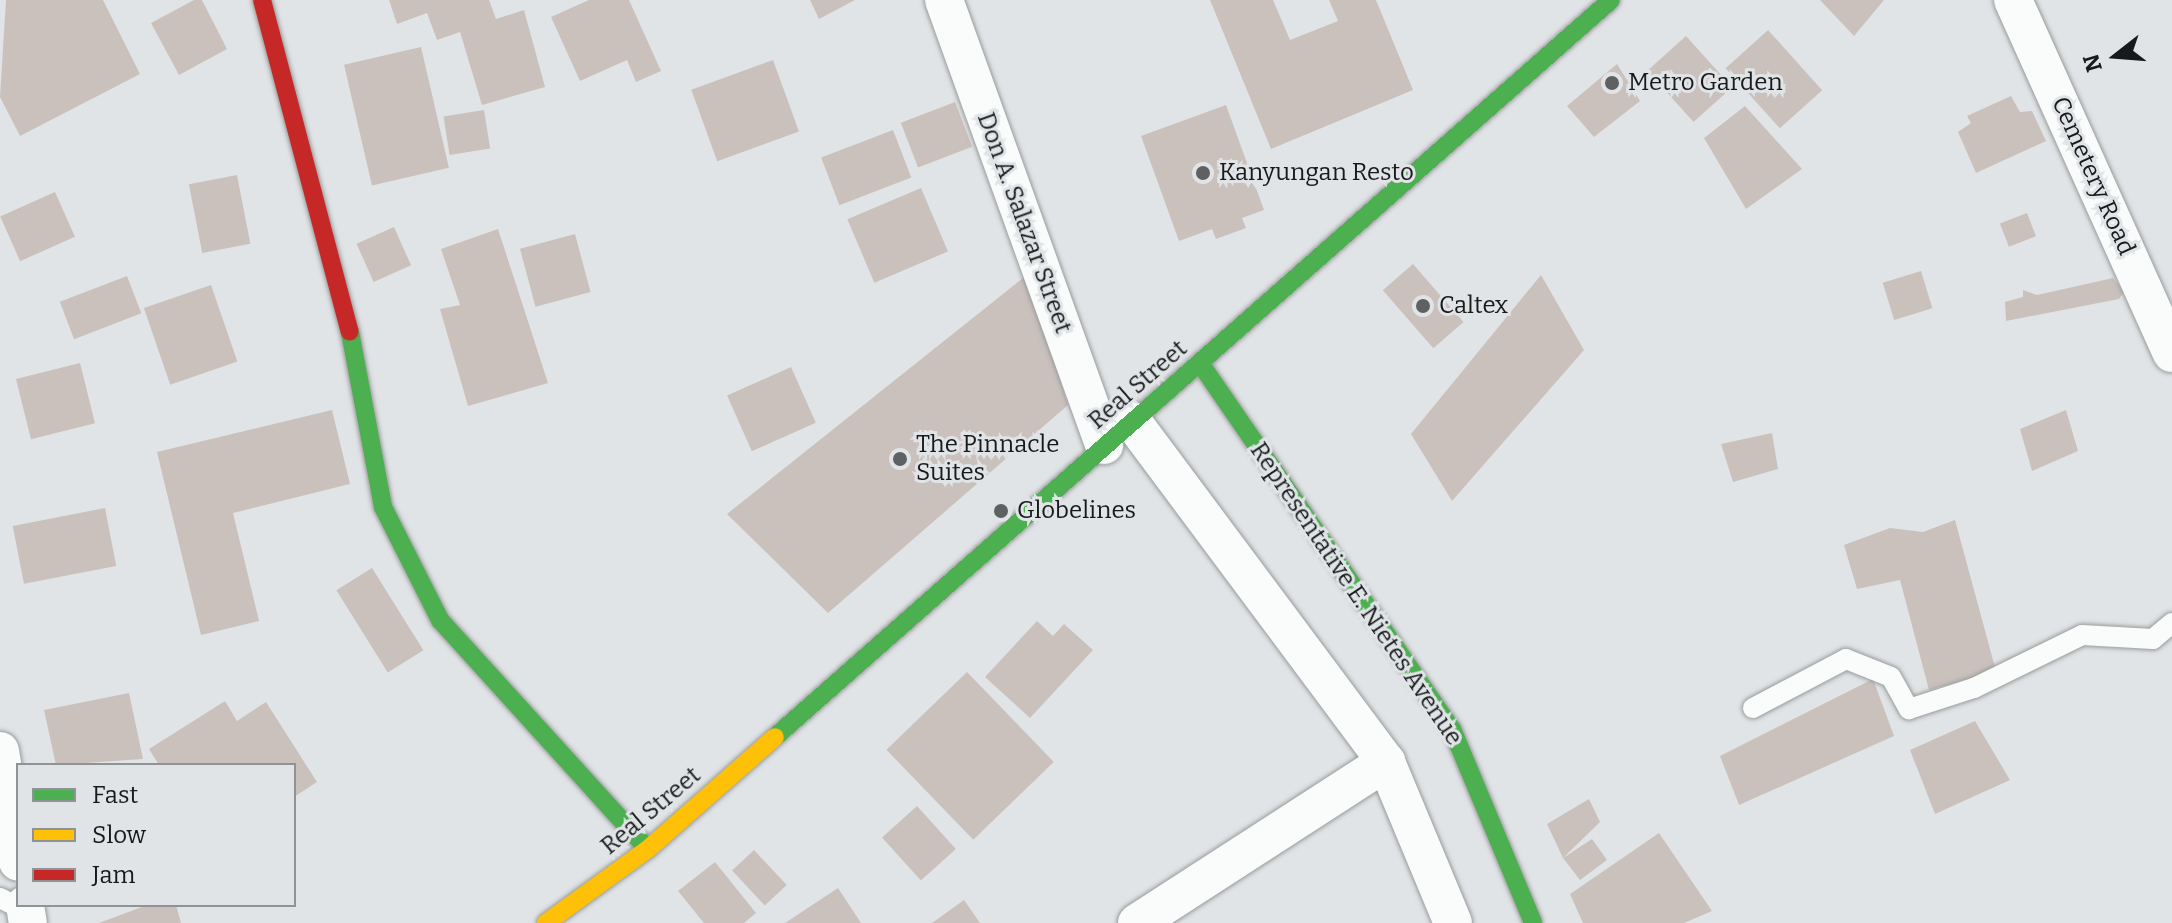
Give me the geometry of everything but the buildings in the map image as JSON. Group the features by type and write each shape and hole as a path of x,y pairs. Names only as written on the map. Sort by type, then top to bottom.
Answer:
{"street":[{"path":"262,0 349,325 383,507 440,620 648,849"},
{"name":"Don A. Salazar Street","path":"944,0 1118,433"},
{"name":"Real Street","path":"546,923 648,849 1611,0"},
{"name":"Cemetery Road","path":"2013,0 2172,353"},
{"name":"Representative E. Nietes Avenue","path":"1200,363 1452,729 1533,923"},
{"path":"1118,433 1386,762 1453,923"},
{"path":"0,751 16,850"},
{"path":"1137,923 1386,762"}],"lane":[{"path":"1753,708 1846,659 1891,677 1909,709 1974,688 2082,635 2153,639 2172,623"}],"traffic: fast":[{"path":"775,737 1611,0"},
{"path":"350,332 383,507 440,620 648,849"},
{"path":"1200,363 1452,729 1533,923"}],"traffic: slow":[{"path":"546,923 648,849 775,737"}],"traffic: jam":[{"path":"262,0 350,332"}],"place":[{"name":"Metro Garden","path":"1612,83"},
{"name":"Kanyungan Resto","path":"1203,173"},
{"name":"Caltex","path":"1423,306"},
{"name":"The Pinnacle Suites","path":"900,459"},
{"name":"Globelines","path":"1001,511"}]}
